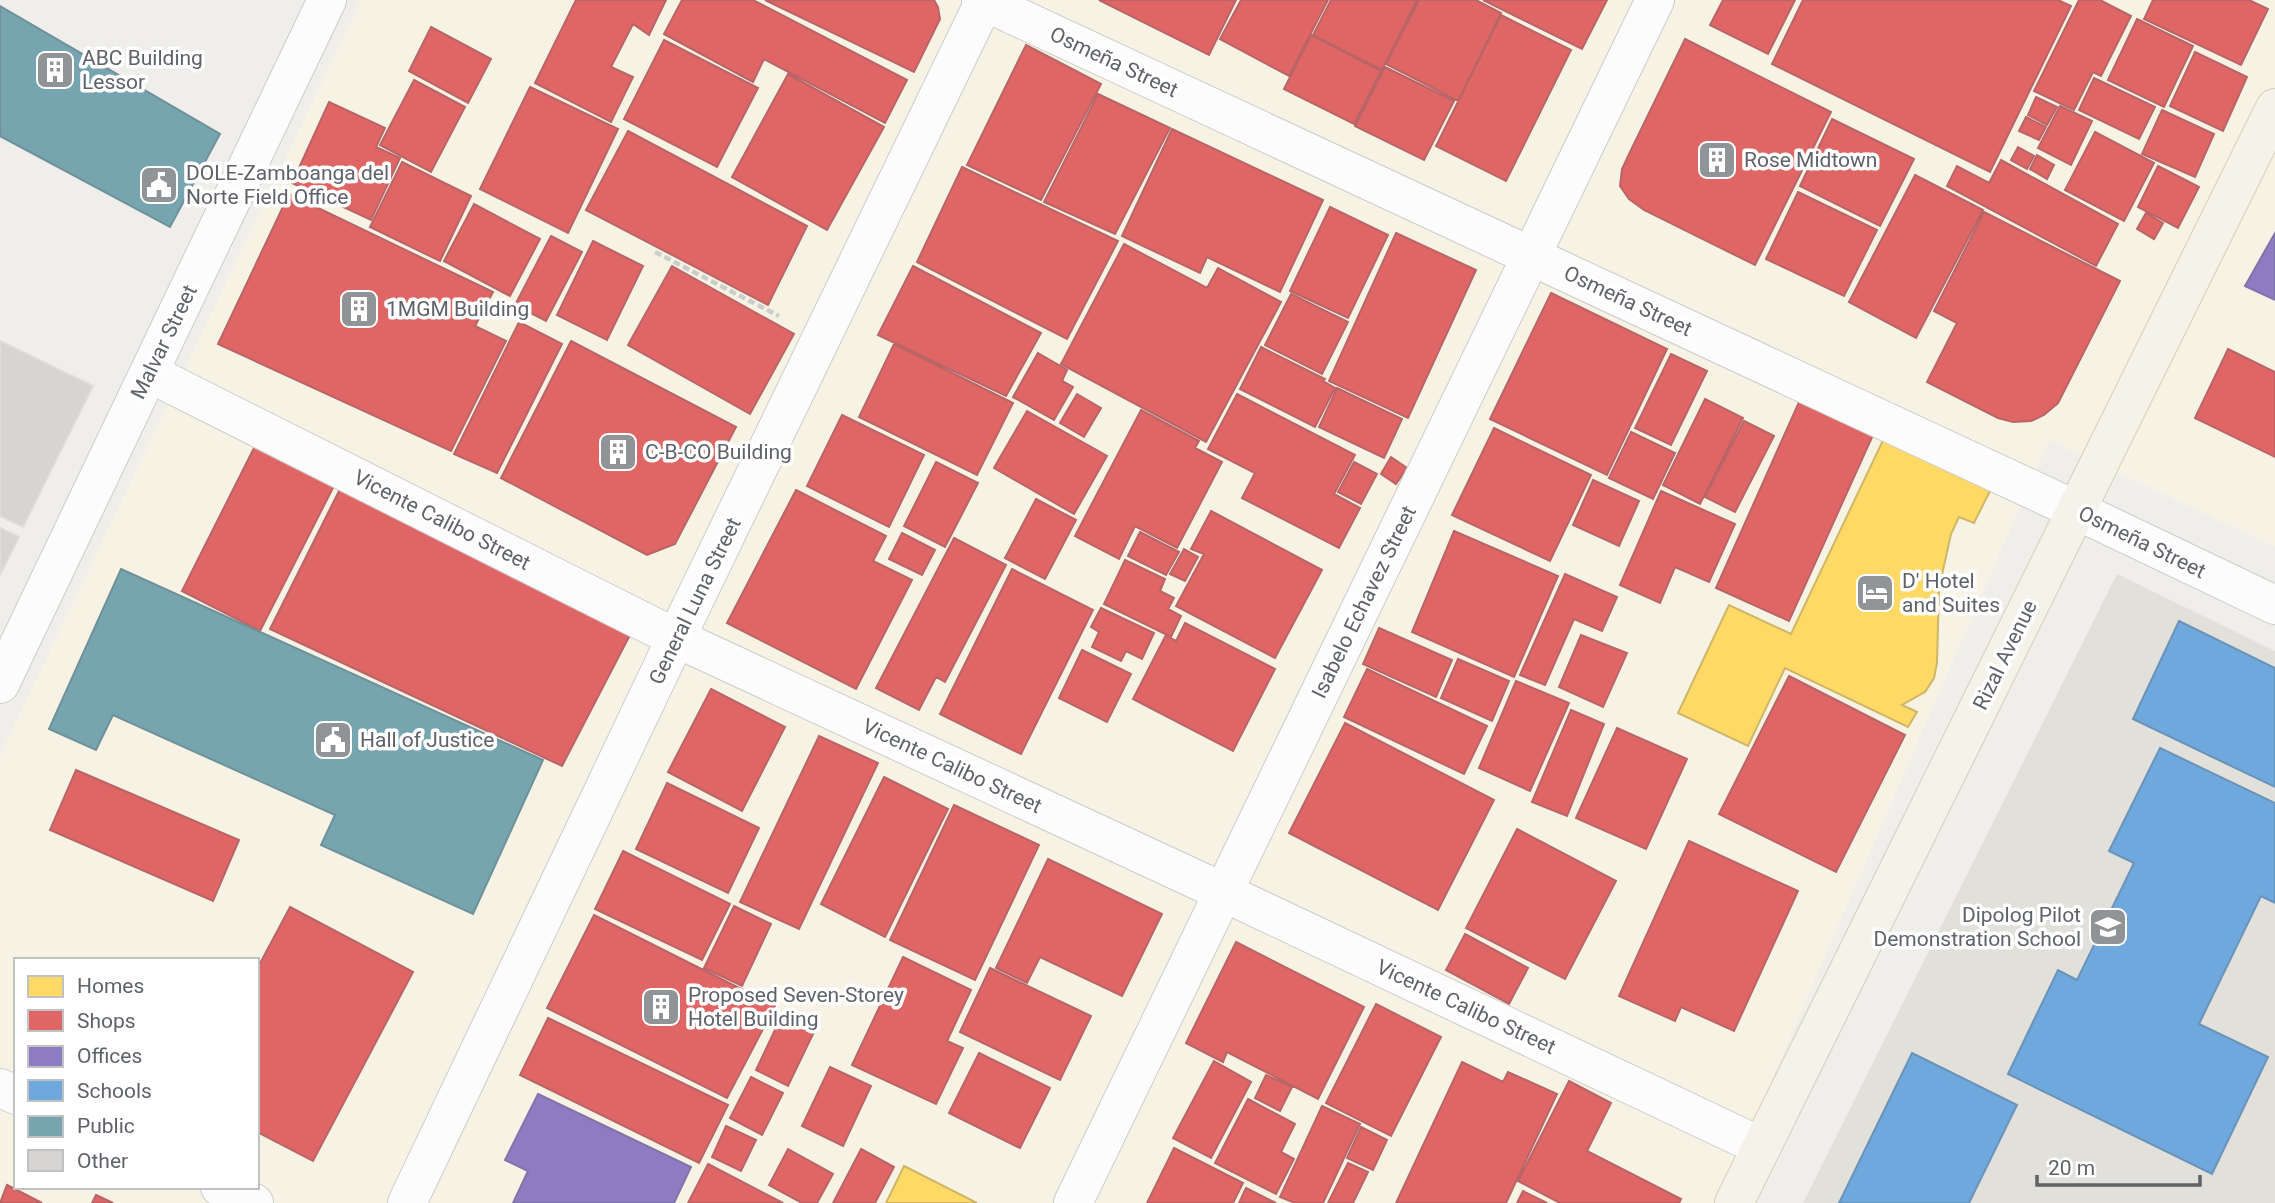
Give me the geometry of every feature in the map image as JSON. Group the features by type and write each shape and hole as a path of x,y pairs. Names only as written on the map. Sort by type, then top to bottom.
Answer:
{"main road":[{"name":"Rizal Avenue","path":"1734,1203 2275,108"}],"street":[{"name":"Malvar Street","path":"0,684 327,0"},
{"name":"Isabelo Echavez Street","path":"1073,1203 1655,0"},
{"name":"Osmeña Street","path":"983,1 2076,510 2275,606"},
{"name":"General Luna Street","path":"407,1203 983,1"},
{"name":"Vicente Calibo Street","path":"149,373 677,638 1762,1147"},
{"path":"224,1189 254,1203"}],"path":[{"path":"655,252 822,338"}],"shaded area":[{"path":"361,0 2275,0 2275,547 2049,440 1718,1203 0,1203 0,755"},
{"name":"Dipolog Pilot Demonstration School","path":"2117,574 2275,651 2275,1203 1803,1203"}],"building: Homes":[{"name":"D' Hotel and Suites","path":"1885,436 1992,487 1974,523 1959,517 1951,534 1939,588 1937,663 1934,678 1925,692 1902,705 1917,712 1908,727 1785,668 1748,746 1678,713 1729,605 1791,634"},
{"path":"904,1166 977,1203 886,1203"}],"building: Shops":[{"path":"576,0 666,0 649,35 633,24 611,67 633,77 611,122 535,83"},
{"path":"682,0 753,0 907,80 885,123 764,59 753,82 664,34"},
{"path":"765,0 934,0 940,19 914,72"},
{"path":"1099,0 1236,0 1209,55"},
{"path":"1241,0 1328,0 1289,76 1220,39"},
{"path":"1331,0 1417,0 1382,70 1313,35"},
{"path":"1419,0 1476,0 1501,13 1458,101 1386,64"},
{"path":"1483,0 1607,0 1582,49"},
{"path":"1723,0 1795,0 1768,54 1710,25"},
{"path":"1803,0 2058,0 2071,6 1990,172 1772,64"},
{"path":"2079,0 2100,0 2131,16 2101,76 2093,72 2074,110 2034,91"},
{"path":"2153,0 2249,0 2268,9 2241,65 2144,19"},
{"path":"1501,15 1571,50 1506,181 1436,146"},
{"path":"2137,19 2193,46 2164,107 2108,80"},
{"path":"431,27 491,59 468,103 409,71"},
{"path":"1311,35 1381,71 1354,124 1284,89"},
{"name":"Rose Midtown","path":"1685,39 1831,112 1755,265 1644,210 1629,199 1620,186 1622,169"},
{"path":"664,40 758,88 717,167 624,119"},
{"path":"1026,45 1101,84 1041,200 967,165"},
{"path":"2195,52 2247,77 2223,131 2170,106"},
{"path":"1385,67 1454,101 1424,160 1355,126"},
{"path":"788,74 884,127 827,230 732,177"},
{"path":"2094,78 2155,107 2139,139 2079,110"},
{"path":"414,80 465,107 431,172 380,145"},
{"path":"530,87 618,129 568,233 480,189"},
{"path":"1098,94 1170,128 1115,234 1044,202"},
{"path":"2036,97 2057,107 2047,125 2028,115"},
{"path":"329,102 385,128 376,147 400,158 371,220 292,183"},
{"path":"2060,106 2092,121 2071,165 2038,148"},
{"path":"2162,110 2214,134 2195,177 2142,154"},
{"path":"2026,117 2046,127 2039,140 2019,131"},
{"path":"1832,119 1914,159 1880,226 1800,186"},
{"path":"1172,129 1323,200 1280,292 1207,257 1200,273 1122,236"},
{"path":"628,131 807,226 768,305 586,210"},
{"path":"2095,132 2154,163 2124,221 2065,190"},
{"path":"2018,147 2034,156 2027,169 2011,160"},
{"path":"2037,155 2054,165 2047,179 2030,169"},
{"path":"2001,160 2118,224 2096,266 1947,186 1957,166 1989,183"},
{"path":"402,162 471,196 440,261 370,227"},
{"path":"2158,166 2199,187 2178,228 2138,207"},
{"path":"962,167 1118,241 1067,339 917,262"},
{"path":"1915,175 1983,210 1916,338 1849,302"},
{"path":"1798,192 1877,230 1844,296 1766,259"},
{"name":"1MGM Building","path":"289,194 493,292 475,326 506,341 451,451 218,344"},
{"path":"474,204 540,239 510,296 444,261"},
{"path":"1330,207 1388,235 1348,318 1290,291"},
{"path":"1984,212 2120,281 2058,403 2044,415 2031,421 2013,422 1998,418 1927,382 1957,323 1934,311"},
{"path":"2146,213 2163,223 2154,239 2137,229"},
{"path":"1396,233 1476,270 1408,418 1329,381"},
{"path":"551,236 582,252 546,321 515,305"},
{"path":"593,241 643,266 607,340 557,315"},
{"path":"1124,244 1207,288 1218,268 1281,302 1206,442 1061,364"},
{"path":"672,266 794,334 750,414 628,345"},
{"path":"913,266 1041,333 1006,396 878,335"},
{"path":"1551,293 1667,349 1607,475 1490,419"},
{"path":"1291,294 1348,322 1322,374 1265,345"},
{"path":"519,322 562,344 497,473 454,454"},
{"name":"C-B-CO Building","path":"571,341 736,427 675,544 647,555 501,478"},
{"path":"894,344 1013,403 977,475 859,417"},
{"path":"1261,347 1325,379 1323,381 1335,388 1315,427 1240,389"},
{"path":"2228,349 2275,372 2275,457 2195,418"},
{"path":"1038,353 1067,370 1062,381 1073,387 1054,420 1013,397"},
{"path":"1671,354 1707,371 1671,445 1635,428"},
{"path":"1337,388 1402,419 1384,458 1319,427"},
{"path":"1077,394 1101,408 1084,437 1060,423"},
{"path":"1237,394 1355,455 1334,494 1360,508 1339,548 1242,498 1255,473 1208,449"},
{"path":"1705,399 1743,418 1700,504 1663,485"},
{"path":"1799,402 1873,435 1789,621 1716,588"},
{"path":"1141,410 1199,441 1195,448 1222,462 1177,548 1135,526 1119,559 1075,536"},
{"path":"1027,411 1107,456 1074,514 994,468"},
{"path":"842,415 924,455 889,527 807,486"},
{"path":"1744,421 1774,436 1735,512 1705,497"},
{"path":"1494,428 1591,475 1550,561 1452,515"},
{"path":"1631,432 1675,453 1653,499 1609,478"},
{"path":"259,438 338,478 260,631 182,591"},
{"path":"1391,457 1407,468 1396,484 1381,474"},
{"path":"936,462 978,483 945,547 904,526"},
{"path":"1354,462 1377,474 1361,504 1338,492"},
{"path":"1593,480 1639,501 1619,546 1573,525"},
{"path":"343,483 630,635 562,766 270,629"},
{"path":"796,490 886,536 873,561 912,580 856,689 727,623"},
{"path":"1661,491 1735,524 1709,582 1675,567 1660,603 1620,585"},
{"path":"1036,499 1076,520 1045,579 1005,558"},
{"path":"1211,511 1322,570 1275,658 1176,606 1204,554 1191,549"},
{"path":"1454,531 1558,576 1514,677 1412,632"},
{"path":"1140,532 1179,552 1166,575 1128,556"},
{"path":"902,533 935,550 922,575 889,559"},
{"path":"954,538 1006,565 945,682 936,677 919,710 876,688"},
{"path":"1184,549 1198,557 1185,581 1170,574"},
{"path":"1125,560 1165,579 1160,591 1174,598 1168,609 1181,616 1171,637 1104,604"},
{"path":"1012,569 1093,610 1021,754 940,714"},
{"path":"1565,574 1617,597 1602,631 1574,619 1545,685 1520,675"},
{"path":"1101,608 1154,633 1142,659 1126,651 1121,661 1092,647 1099,632 1091,627"},
{"path":"1185,623 1275,669 1233,751 1133,699 1166,635 1176,641"},
{"path":"1379,628 1452,660 1436,697 1363,664"},
{"path":"1581,635 1627,653 1603,707 1559,687"},
{"path":"1082,650 1131,674 1107,722 1059,698"},
{"path":"1458,659 1509,681 1492,721 1441,698"},
{"path":"1367,669 1487,726 1464,774 1344,717"},
{"path":"1789,676 1905,735 1836,872 1719,814"},
{"path":"1516,681 1569,703 1530,791 1479,768"},
{"path":"711,689 785,727 742,811 668,772"},
{"path":"1571,710 1604,724 1567,816 1532,802"},
{"path":"1345,723 1494,800 1438,910 1289,833"},
{"path":"1617,728 1687,759 1646,849 1576,818"},
{"path":"819,736 878,763 799,929 740,902"},
{"path":"76,770 239,840 213,901 50,830"},
{"path":"884,777 948,809 885,937 821,904"},
{"path":"667,783 759,828 728,893 636,849"},
{"path":"954,805 1039,845 975,980 890,940"},
{"path":"1517,829 1616,881 1565,979 1466,928"},
{"path":"1689,841 1798,891 1734,1031 1681,1007 1675,1021 1619,996"},
{"path":"623,851 730,904 702,960 595,909"},
{"path":"1048,859 1162,914 1122,996 1040,957 1027,983 996,968"},
{"path":"734,906 771,924 742,986 704,968"},
{"path":"290,907 413,972 313,1161 259,1133 259,965"},
{"name":"Proposed Seven-Storey Hotel Building","path":"594,915 775,1006 727,1098 547,1008"},
{"path":"1465,934 1528,968 1509,1004 1446,970"},
{"path":"1236,942 1364,1007 1318,1099 1227,1052 1223,1062 1186,1043"},
{"path":"903,957 971,990 947,1041 963,1048 936,1104 852,1065"},
{"path":"990,968 1091,1016 1060,1080 960,1032"},
{"path":"1376,1004 1441,1037 1391,1136 1326,1103"},
{"path":"782,1015 814,1032 788,1086 756,1070"},
{"path":"548,1018 728,1105 699,1163 520,1075"},
{"path":"979,1053 1050,1088 1020,1148 949,1113"},
{"path":"1214,1061 1251,1082 1211,1158 1173,1138"},
{"path":"1462,1062 1503,1082 1508,1072 1557,1094 1506,1203 1396,1203"},
{"path":"830,1067 871,1086 843,1146 802,1126"},
{"path":"1266,1075 1292,1087 1280,1111 1255,1098"},
{"path":"751,1077 783,1093 762,1135 730,1118"},
{"path":"1569,1081 1611,1103 1587,1151 1681,1199 1679,1203 1560,1203 1518,1181"},
{"path":"1248,1099 1295,1124 1281,1152 1294,1159 1276,1194 1215,1163"},
{"path":"1322,1106 1360,1124 1323,1203 1295,1203 1280,1197"},
{"path":"726,1126 756,1140 741,1171 712,1157"},
{"path":"1361,1127 1387,1140 1373,1170 1347,1158"},
{"path":"1174,1148 1243,1183 1233,1203 1147,1203"},
{"path":"788,1149 833,1174 817,1203 802,1203 769,1185"},
{"path":"861,1149 894,1167 875,1203 833,1203"},
{"path":"1348,1163 1368,1172 1353,1203 1328,1203"},
{"path":"708,1164 783,1203 688,1203"},
{"path":"7,1185 42,1203 0,1203"},
{"path":"1246,1188 1276,1203 1239,1203"},
{"path":"1523,1191 1547,1203 1517,1203"},
{"path":"96,1195 113,1203 92,1203"}],"building: Offices":[{"path":"2275,233 2275,300 2245,286"},
{"path":"538,1094 691,1167 674,1203 513,1203 528,1171 505,1160"}],"building: Schools":[{"path":"2179,621 2275,668 2275,787 2133,719"},
{"path":"2160,748 2275,803 2275,903 2261,896 2199,1024 2268,1057 2212,1174 2008,1074 2058,970 2077,980 2134,863 2109,851"},
{"path":"1912,1053 2017,1105 1969,1203 1839,1203"}],"building: Public":[{"name":"ABC Building Lessor","path":"0,6 220,134 170,227 0,136"},
{"name":"Hall of Justice","path":"121,569 543,760 473,914 321,845 335,815 113,715 96,750 49,729"}],"building: Other":[{"path":"0,341 93,386 23,527 0,516"},
{"path":"0,528 19,537 0,575"}],"place":[{"name":"ABC Building Lessor","path":"55,70"},
{"name":"Rose Midtown","path":"1717,160"},
{"name":"DOLE-Zamboanga del Norte Field Office","path":"159,185"},
{"name":"1MGM Building","path":"359,309"},
{"name":"C-B-CO Building","path":"618,452"},
{"name":"D' Hotel and Suites","path":"1875,593"},
{"name":"Hall of Justice","path":"333,740"},
{"name":"Dipolog Pilot Demonstration School","path":"2108,927"},
{"name":"Proposed Seven-Storey Hotel Building","path":"661,1007"}]}
